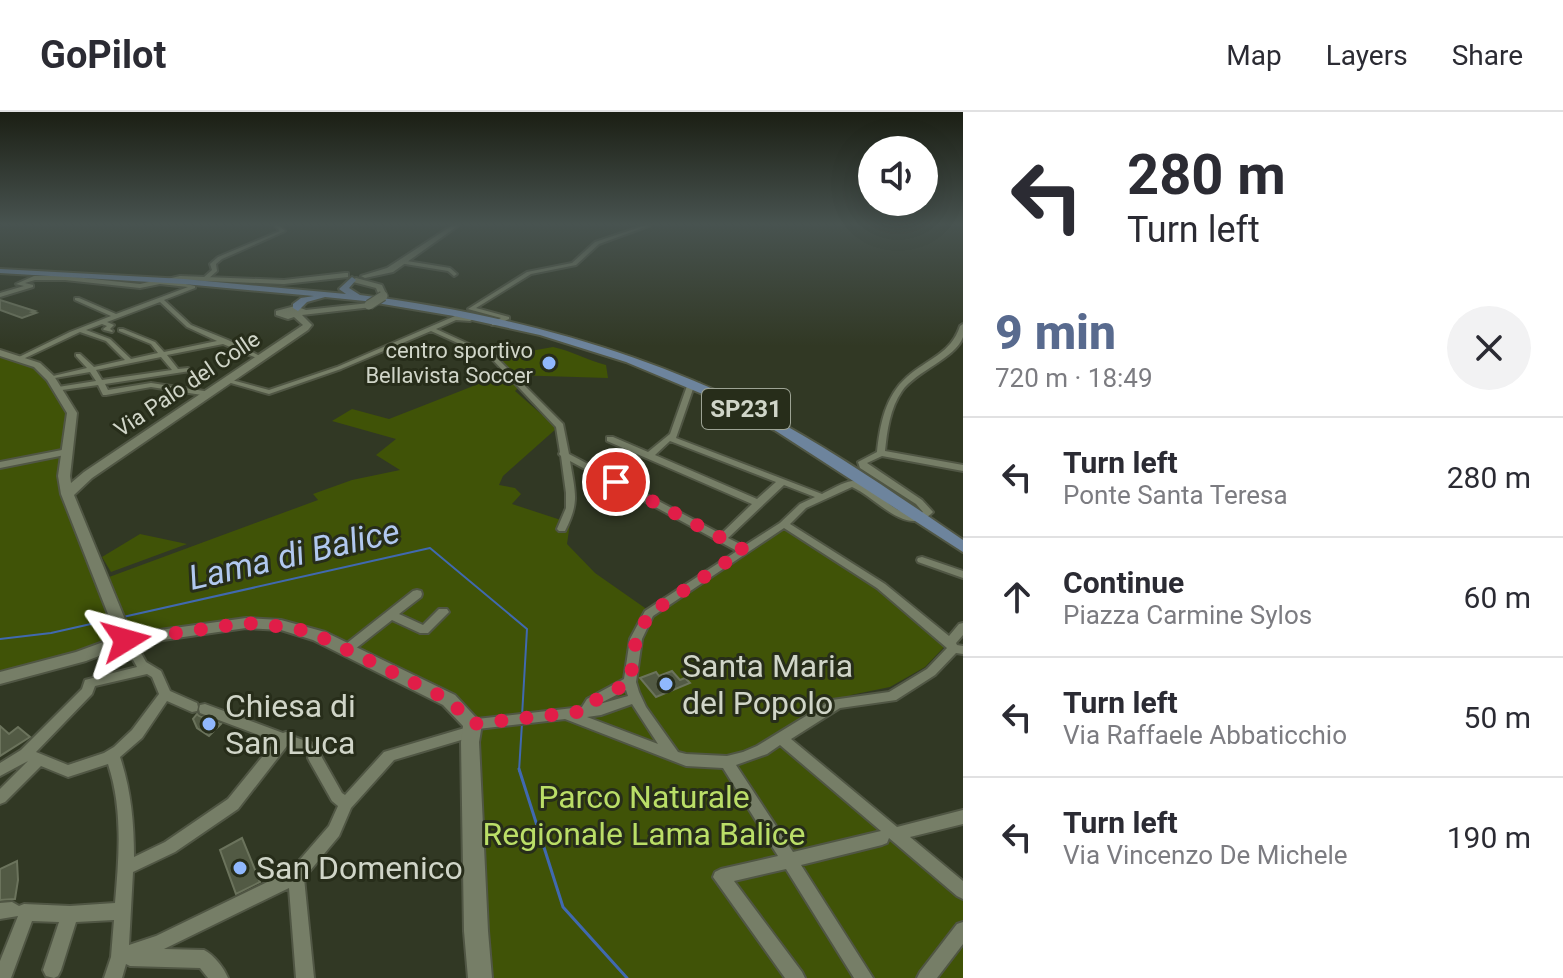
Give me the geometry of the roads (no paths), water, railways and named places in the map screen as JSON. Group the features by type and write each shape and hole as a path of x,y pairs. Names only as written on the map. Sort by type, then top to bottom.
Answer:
{"main road":[{"name":"SP231","path":"0,271 266,286 432,307 504,322 604,350 696,385 790,432 963,547"},
{"path":"203,281 313,289 355,278"},
{"path":"355,278 342,287 353,294 432,307"},
{"path":"203,281 283,292 294,299 299,314"},
{"name":"SP231","path":"203,281 413,307 504,322"},
{"path":"299,314 297,304 328,297 413,307"}],"street":[{"path":"203,281 215,270 215,265"},
{"path":"203,281 284,282 355,278 394,265"},
{"path":"412,265 446,269 454,274"},
{"path":"228,381 269,392 339,368 460,317 492,324 504,322 507,318 503,316 471,309 529,273 567,265"},
{"path":"0,295 31,286 20,283 39,278 140,286 171,282 193,287 81,330 21,358"},
{"path":"299,314 369,305 383,296 382,289 355,278"},
{"path":"0,288 14,291"},
{"path":"77,299 116,316"},
{"path":"161,300 189,326 261,358"},
{"name":"Via Palo del Colle","path":"66,487 261,358 299,314"},
{"path":"101,322 111,325 106,329 110,331"},
{"path":"881,453 884,426 899,389 958,344 963,326"},
{"path":"97,335 130,327"},
{"path":"431,329 493,357 560,426 571,508 562,529"},
{"path":"81,330 108,340 129,361"},
{"path":"121,330 153,343 177,372"},
{"path":"51,378 226,341"},
{"path":"0,353 37,365 51,378 72,413 66,487 95,567 142,665 154,671 165,694 255,730 286,737 310,752 337,797 346,804"},
{"path":"78,355 92,369 106,393 151,385 208,394"},
{"path":"143,358 164,387"},
{"path":"58,389 188,370"},
{"path":"649,456 671,436 690,388 696,385"},
{"path":"671,436 672,439 822,497"},
{"path":"610,439 758,503"},
{"path":"0,465 67,452"},
{"path":"673,756 632,699 630,682 636,639 649,614 784,524 803,506 852,484 897,515 921,518 928,512 926,507 863,466 862,462 869,457 881,453 963,468"},
{"path":"563,454 744,550"},
{"path":"722,538 782,482"},
{"path":"784,524 881,586 955,647"},
{"path":"922,560 963,575"},
{"path":"346,650 417,594"},
{"path":"391,615 424,630 443,612"},
{"path":"0,678 130,644 246,623 266,623 308,632 449,700 475,726 475,915 480,978"},
{"path":"566,714 686,760 727,762 762,750 837,703 892,697 931,672 955,647 963,627"},
{"path":"0,798 35,758 64,713 88,691 92,681 154,671"},
{"path":"586,711 592,702 630,682"},
{"path":"6,766 35,758 68,771 112,754 130,741 165,694"},
{"path":"120,957 159,950 296,876 334,831 346,804 389,756 475,726 601,710 632,699"},
{"path":"124,869 170,847 233,804 286,737"},
{"path":"781,738 888,836 963,891"},
{"path":"112,754 122,775 124,869 120,957 113,978"},
{"path":"727,762 864,978"},
{"path":"796,978 721,877 963,817"},
{"path":"296,876 305,978"},
{"path":"2,978 16,912 70,914 121,911"},
{"path":"52,970 70,914"},
{"path":"926,978 963,930"},
{"path":"159,950 204,959 219,978"}],"waterway":[{"name":"Lama di Balice","path":"123,617 430,548 527,629 522,716"},
{"name":"Lama di Balice","path":"0,639 51,633 113,619"},
{"name":"Lama di Balice","path":"519,769 522,723"},
{"name":"Lama di Balice","path":"519,769 563,907 627,978"}],"place":[{"name":"centro sportivo Bellavista Soccer","path":"549,363"},
{"name":"Santa Maria del Popolo","path":"666,684"},
{"name":"Chiesa di San Luca","path":"209,724"},
{"name":"San Domenico","path":"240,868"}],"park label":[{"name":"Parco Naturale Regionale Lama Balice","path":"644,816"}]}
